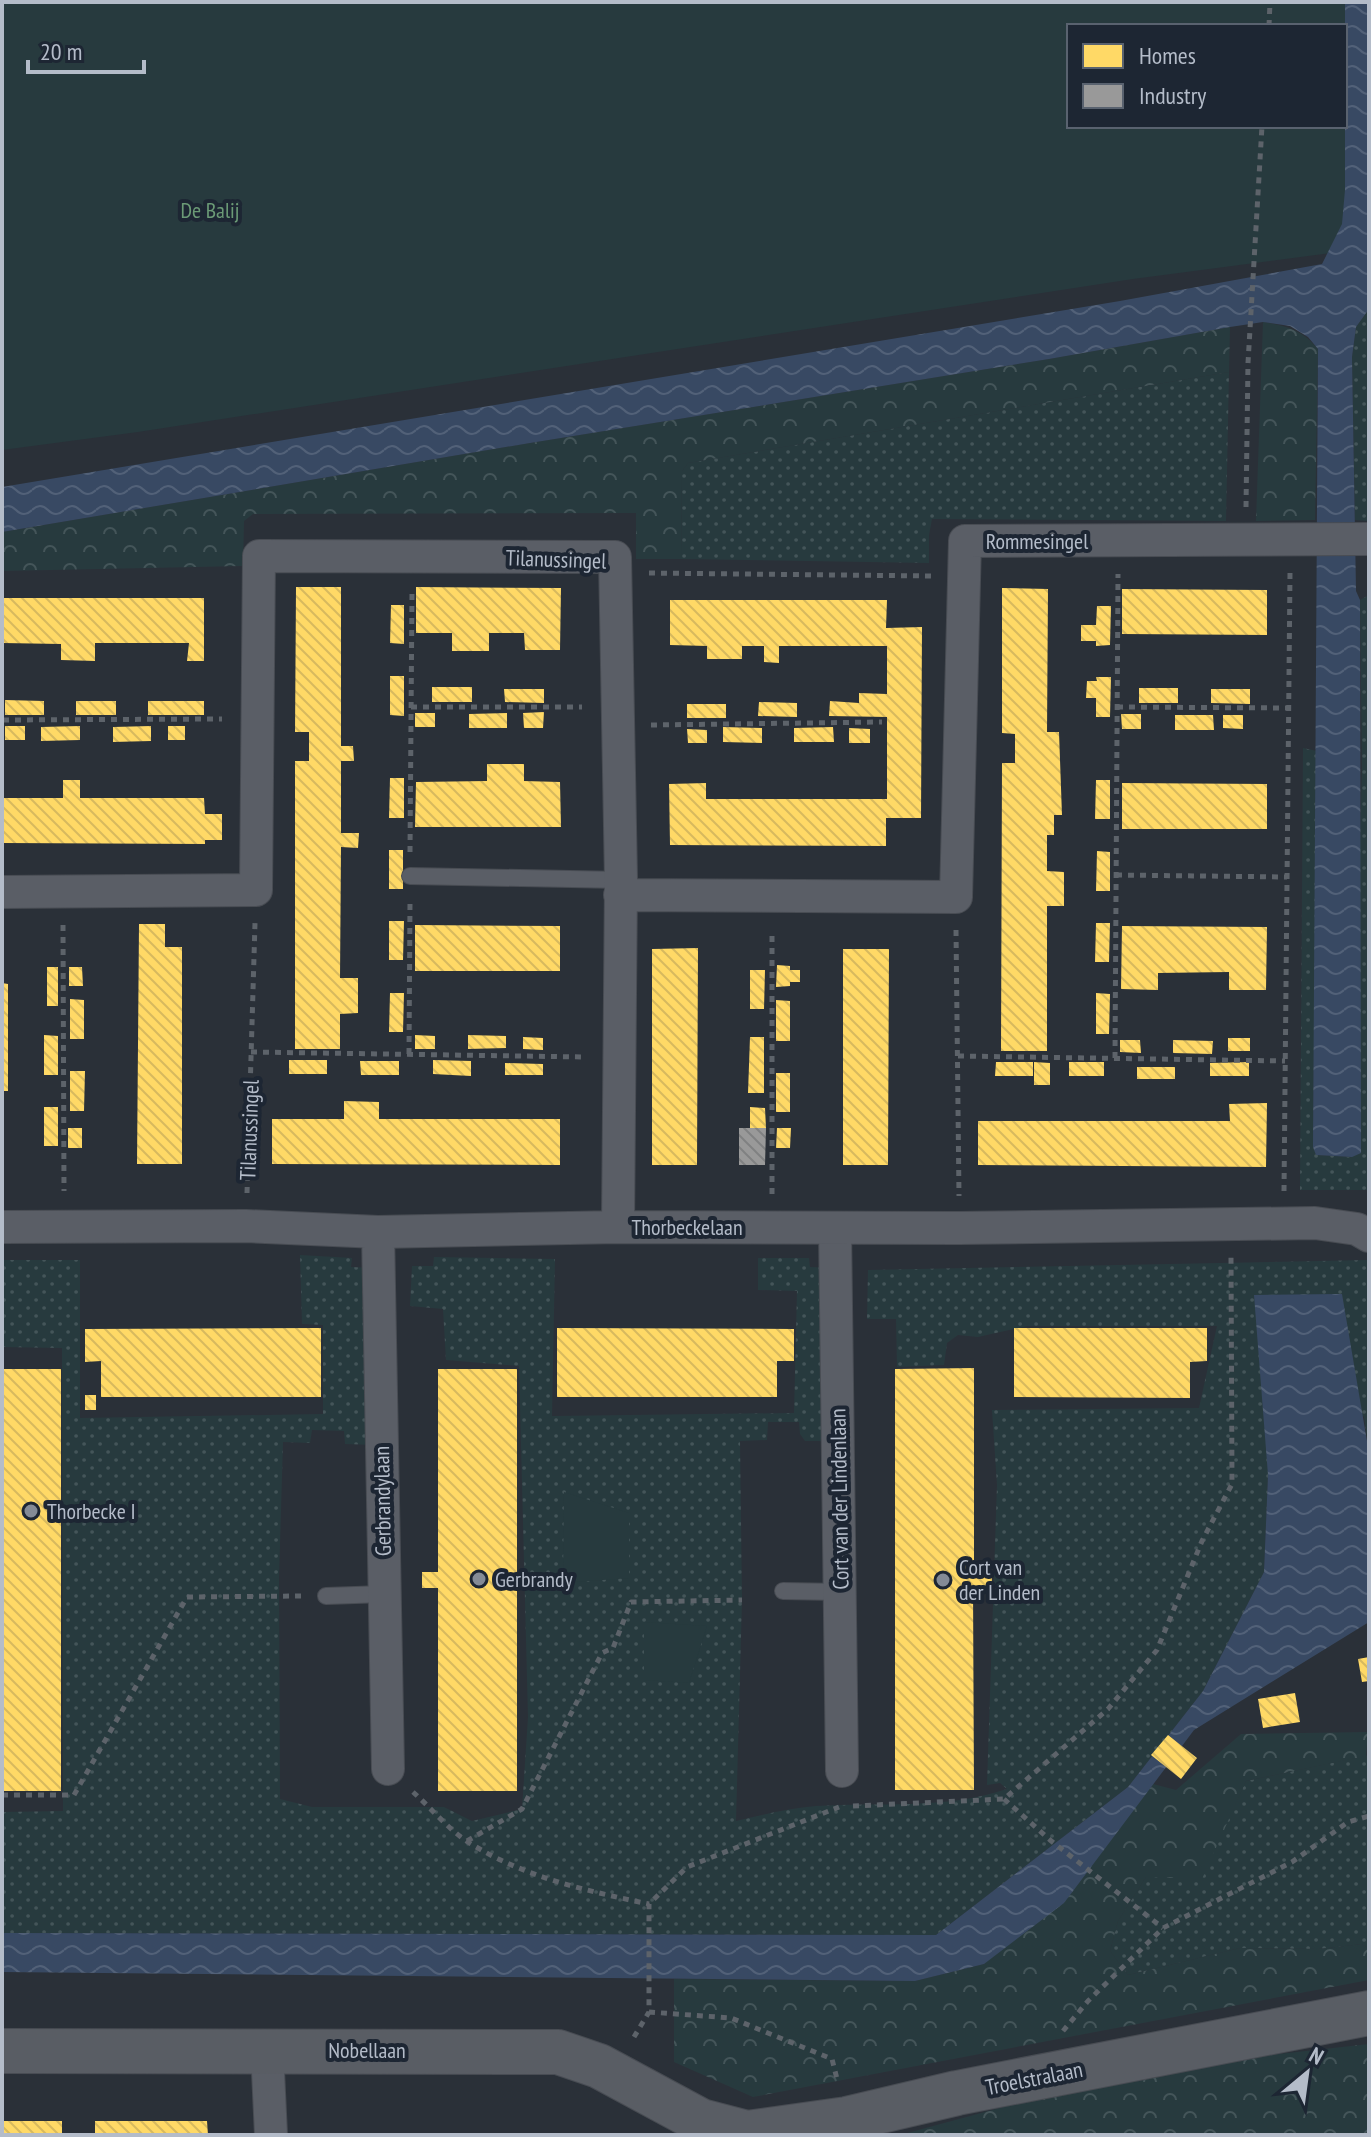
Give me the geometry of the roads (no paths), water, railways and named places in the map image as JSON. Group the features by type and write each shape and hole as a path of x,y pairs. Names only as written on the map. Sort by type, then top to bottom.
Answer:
{"street":[{"name":"Rommesingel","path":"620,887 772,895 956,897 965,541 1369,539"},
{"name":"Tilanussingel","path":"2,892 256,890 259,556 615,557 620,887 618,1227"},
{"name":"Thorbeckelaan","path":"2,1227 246,1226 378,1232 618,1227 959,1228 1315,1223 1357,1229 1369,1236"},
{"name":"Cort van der Lindenlaan","path":"835,1228 842,1771"},
{"name":"Gerbrandylaan","path":"378,1232 388,1769"},
{"name":"Troelstralaan","path":"701,2128 747,2133 847,2119 957,2093 1369,2013"},
{"path":"267,2050 271,2135"},
{"name":"Nobellaan","path":"2,2051 558,2052 599,2066 701,2128"}],"lane":[{"path":"410,876 620,887"},
{"path":"783,1591 840,1592"},
{"path":"326,1596 384,1594"}],"water":[{"path":"1345,2 1369,2 1369,309 1356,327 1352,357 1356,591 1360,600 1361,1153 1352,1157 1316,1155 1313,1147 1318,349 1308,337 1290,326 1263,322 1230,327 2,532 2,487 1120,301 1322,264 1342,224 1347,128"},
{"path":"1342,1294 1369,1453 1369,1622 1194,1730 1064,1903 984,1964 915,1981 2,1972 2,1933 936,1935 1128,1787 1203,1691 1264,1572 1268,1475 1254,1295"}],"place":[{"name":"Thorbecke I","path":"31,1511"},
{"name":"Gerbrandy","path":"479,1579"},
{"name":"Cort van der Linden","path":"943,1580"}],"park label":[{"name":"De Balij","path":"210,210"}]}
